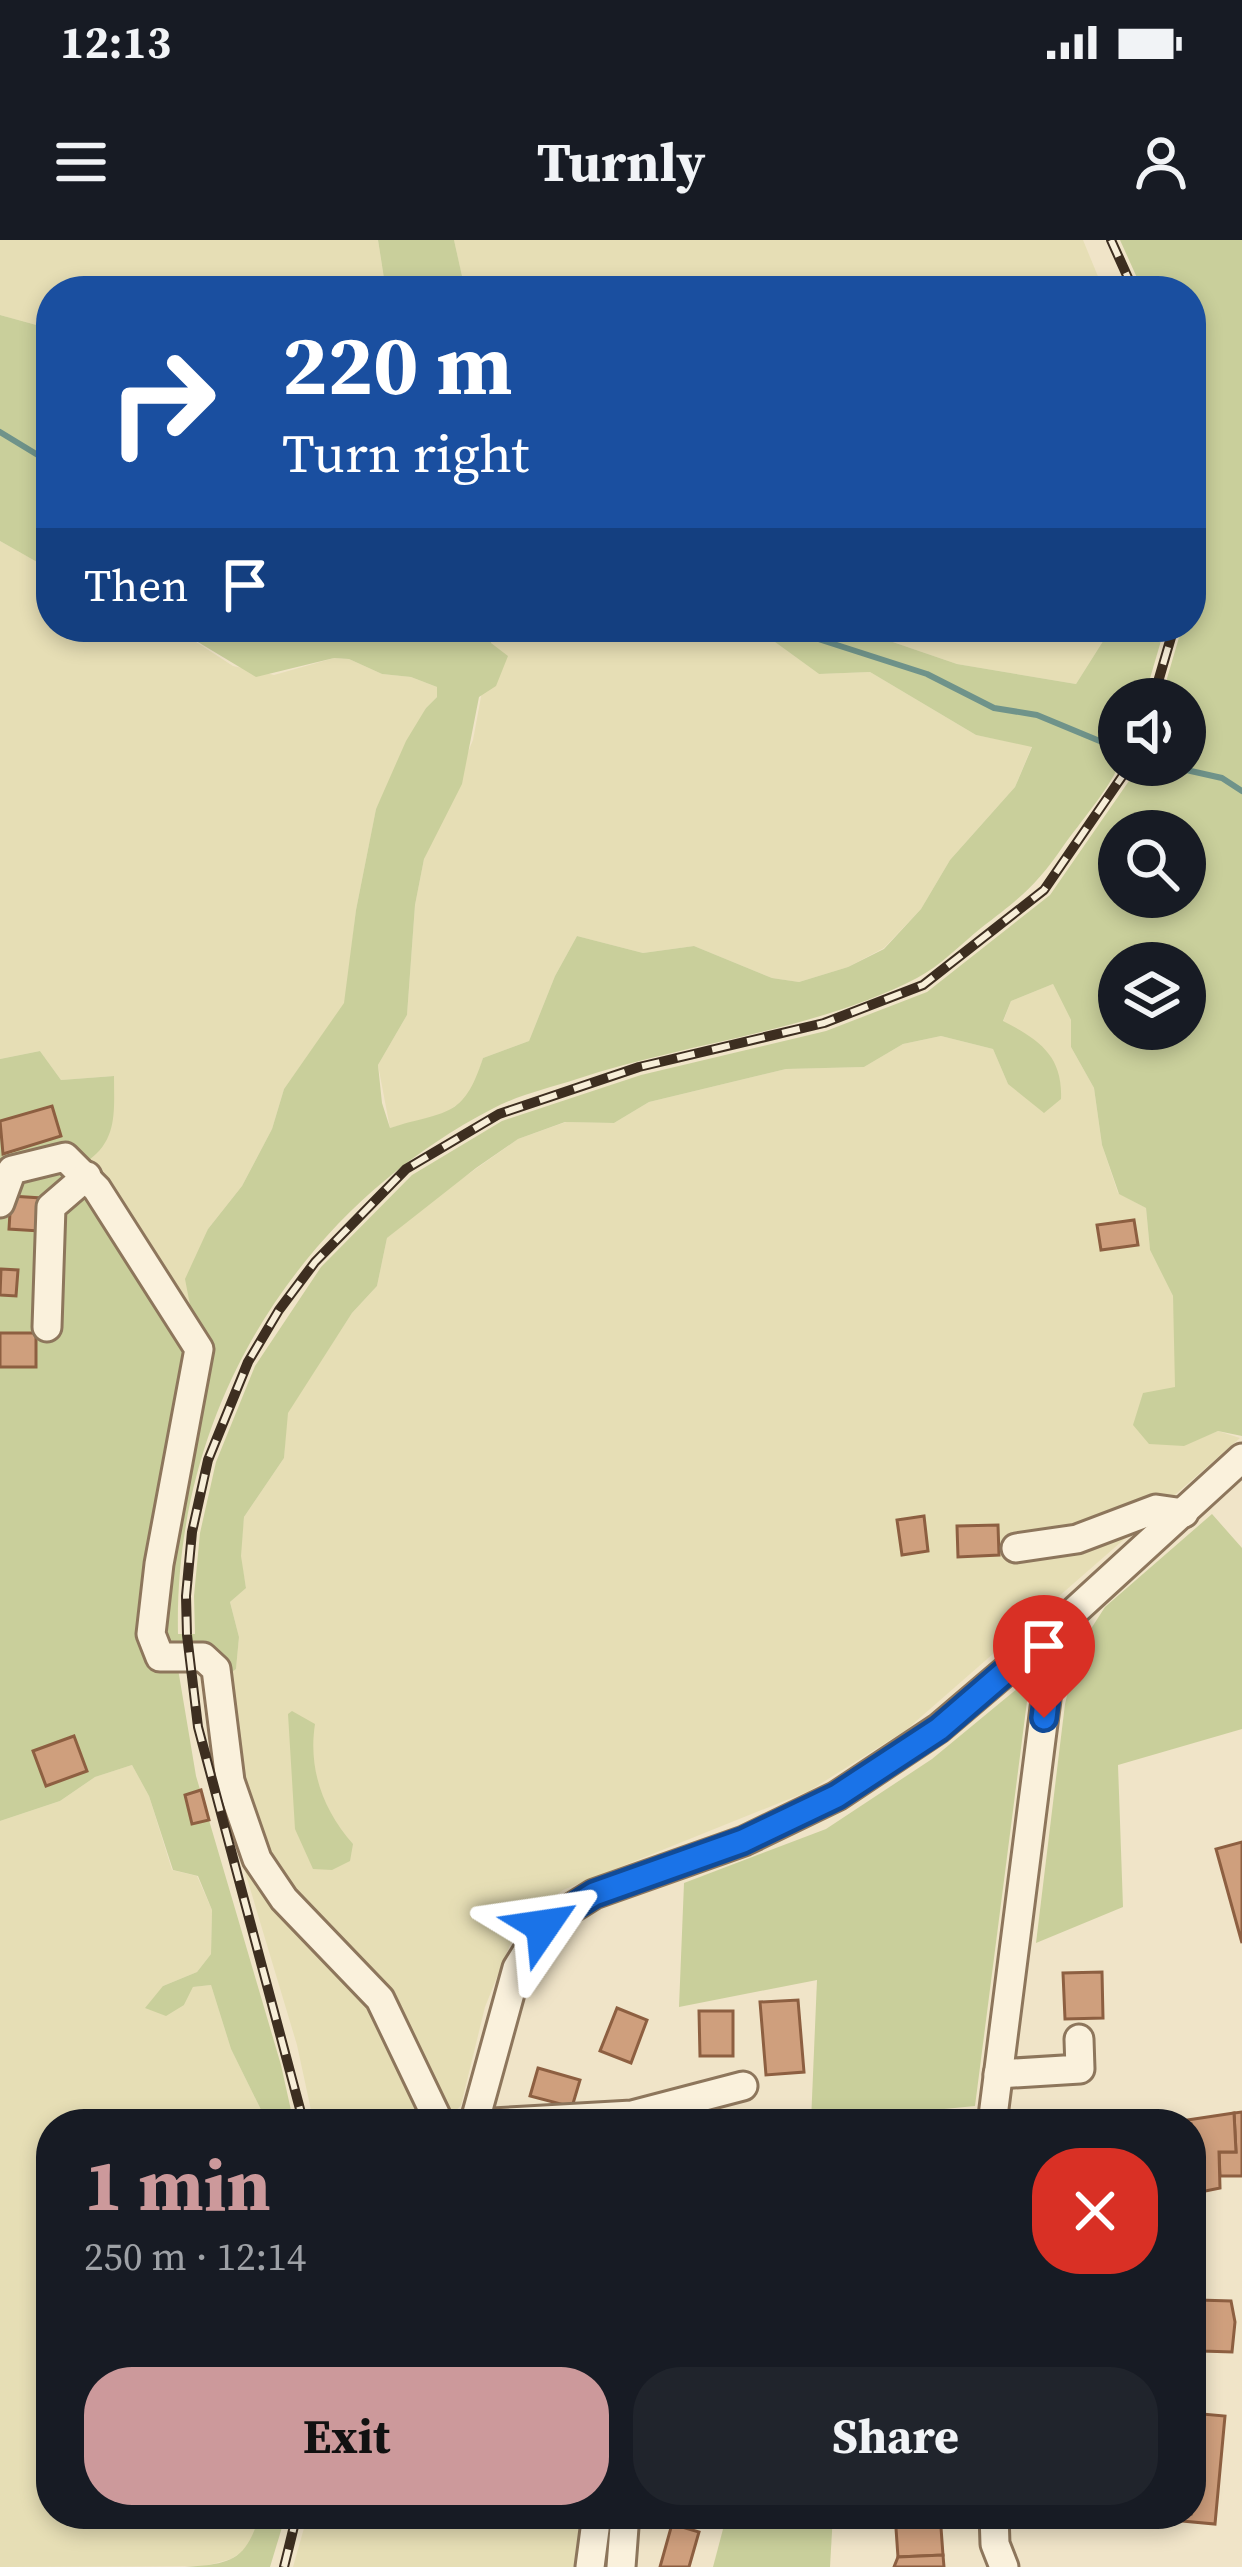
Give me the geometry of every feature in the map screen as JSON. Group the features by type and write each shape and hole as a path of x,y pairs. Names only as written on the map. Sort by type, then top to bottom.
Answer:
{"street":[{"path":"0,1203 12,1170 65,1157 87,1176 199,1348 159,1564 151,1634 160,1657 203,1657 216,1669 230,1780 257,1858 284,1899 380,1999 433,2109"},
{"path":"47,1327 51,1207 87,1176"},
{"path":"478,2109 517,1968 543,1926 594,1894 743,1841 837,1796 939,1729 1242,1458"},
{"path":"1016,1548 1077,1539 1156,1509 1184,1514"},
{"path":"994,2109 1055,1629"},
{"path":"998,2074 1080,2069 1079,2039"},
{"path":"655,2109 743,2086"},
{"path":"590,2567 595,2529"},
{"path":"621,2567 624,2529"},
{"path":"994,2529 1004,2567"}],"shaded area":[{"path":"0,240 378,240 384,276 36,276 36,325 0,315"},
{"path":"454,240 1083,240 1098,276 462,276"},
{"path":"0,541 36,561 36,642 196,642 233,666 274,675 334,658 349,659 382,674 411,677 437,687 437,697 426,708 376,809 356,910 345,1003 284,1089 272,1129 242,1186 208,1229 191,1307 170,1287 88,1160 113,1076 61,1080 40,1051 0,1059"},
{"path":"491,642 775,642 819,674 870,672 976,735 1032,746 1015,787 950,860 921,909 884,948 848,967 799,982 772,978 694,946 643,953 577,936 529,1041 483,1058 472,1094 444,1114 390,1128 378,1065 407,1015 415,905 424,859 473,740"},
{"path":"893,642 1103,642 1076,684 957,664"},
{"path":"1053,984 1071,1020 1071,1047 1094,1088 1102,1145 1118,1193 1146,1208 1150,1250 1173,1296 1184,1445 1218,1431 1240,1438 906,1730 809,1791 563,1890 519,1922 485,2007 461,2105 448,2109 287,1886 261,1841 237,1759 228,1675 236,1669 239,1637 230,1602 246,1587 240,1556 244,1517 284,1458 287,1413 352,1313 377,1286 387,1238 518,1139 566,1122 614,1123 649,1102 786,1069 864,1067 903,1044 941,1036 993,1049 1008,1084 1003,1022 1011,1001"},
{"path":"132,1765 149,1796 172,1870 197,1876 212,1910 211,1954 197,1972 163,1986 184,2005 193,1987 211,1985 231,2049 261,2109 36,2109 36,2529 256,2529 251,2546 231,2559 205,2566 0,2567 0,1821 60,1801 95,1777"},
{"path":"240,1855 268,1895 372,2000 421,2109 311,2109 297,2045"},
{"path":"304,2529 585,2529 579,2567 293,2567"}],"green space":[{"path":"378,240 454,240 462,276 384,276"},
{"path":"1120,240 1242,240 1242,1436 1218,1431 1184,1446 1149,1444 1133,1425 1143,1393 1175,1387 1173,1296 1150,1250 1146,1208 1119,1194 1102,1145 1094,1088 1071,1047 1071,1020 1053,984 1011,1001 1003,1021 1046,1050 1058,1071 1061,1099 1044,1113 1008,1084 993,1049 941,1036 903,1044 864,1067 786,1069 649,1102 614,1123 565,1122 518,1139 387,1238 377,1286 352,1313 288,1413 284,1458 244,1517 241,1556 246,1588 230,1602 239,1637 236,1669 228,1675 175,1651 196,1776 291,2109 261,2109 231,2049 211,1985 193,1987 184,2005 166,2016 145,2008 163,1986 197,1972 211,1954 212,1910 198,1876 173,1870 149,1796 132,1765 95,1777 60,1801 0,1821 0,1059 40,1051 61,1080 114,1076 110,1133 89,1160 170,1287 190,1305 185,1279 208,1229 242,1186 272,1129 284,1089 344,1003 376,809 406,741 437,697 437,687 411,677 382,674 349,659 334,658 256,677 198,642 491,642 508,656 496,686 479,697 462,784 424,859 415,905 407,1015 378,1065 390,1128 450,1110 468,1093 483,1058 529,1041 577,936 643,953 694,946 772,978 799,982 848,967 884,949 921,909 950,860 1015,787 1032,747 976,735 870,672 819,674 775,642 893,642 957,664 1076,684 1103,642 1161,642 1150,678 1098,678 1098,786 1107,786 1103,792 1036,881 934,967 835,1011 619,1066 512,1100 422,1152 360,1203 305,1261 260,1326 223,1397 197,1473 182,1552 178,1634 195,1634 200,1533 216,1462 255,1366 321,1267 412,1175 502,1121 641,1075 826,1031 927,992 1050,895 1098,826 1098,918 1206,918 1206,810 1109,810 1125,786 1206,786 1206,678 1167,678 1178,642 1206,642 1206,276 1136,276"},
{"path":"0,315 36,325 36,561 0,541"},
{"path":"1212,1514 1242,1548 1242,1729 1118,1765 1123,1907 1036,1943 1065,1704 1078,1649 1105,1607"},
{"path":"1030,1678 975,2106 812,2109 817,1980 679,2007 684,1883 826,1829 932,1759"},
{"path":"292,1711 315,1724 320,1788 353,1844 350,1861 332,1870 313,1869 295,1829 288,1714"},
{"path":"254,2529 281,2529 270,2567 185,2567 226,2561 249,2541"},
{"path":"723,2529 832,2529 830,2567 713,2567"}],"building":[{"path":"52,1106 61,1136 3,1154 0,1121"},
{"path":"11,1196 41,1198 39,1231 9,1229"},
{"path":"1134,1220 1138,1245 1101,1250 1097,1225"},
{"path":"1,1269 18,1270 16,1296 0,1295"},
{"path":"0,1333 36,1333 36,1367 0,1367"},
{"path":"924,1516 928,1551 902,1555 897,1520"},
{"path":"998,1525 999,1555 958,1557 957,1526"},
{"path":"74,1736 87,1771 46,1786 33,1751"},
{"path":"201,1790 209,1820 192,1824 185,1795"},
{"path":"1242,1842 1242,1943 1216,1849"},
{"path":"1102,1972 1103,2018 1065,2019 1063,1973"},
{"path":"798,2000 804,2072 766,2075 760,2002"},
{"path":"617,2008 647,2020 631,2063 600,2051"},
{"path":"699,2011 733,2011 733,2056 700,2056"},
{"path":"538,2068 580,2080 572,2107 530,2096"},
{"path":"1242,2112 1242,2176 1220,2176 1219,2152 1236,2152 1234,2113"},
{"path":"1234,2113 1236,2152 1219,2152 1220,2188 1206,2191 1206,2117"},
{"path":"1206,2300 1231,2301 1232,2352 1206,2351"},
{"path":"1206,2414 1225,2416 1215,2524 1206,2523"},
{"path":"671,2529 699,2532 689,2567 660,2567"},
{"path":"896,2529 941,2529 943,2555 898,2557"},
{"path":"943,2555 944,2567 894,2567 898,2557"}],"waterway":[{"path":"0,432 36,454"},
{"path":"828,642 927,674 994,708 1037,715 1098,740"},
{"path":"1206,774 1242,791"}],"railway":[{"path":"1111,240 1127,276"},
{"path":"1159,678 1170,642"},
{"path":"300,2109 198,1727 187,1635 192,1532 208,1460 248,1362 279,1310 315,1262 406,1169 499,1114 639,1067 824,1023 923,985 1044,890 1116,786"},
{"path":"284,2567 293,2529"}],"route":[{"path":"543,1926 594,1894 743,1841 837,1796 939,1729 1055,1629 1044,1718"}]}
